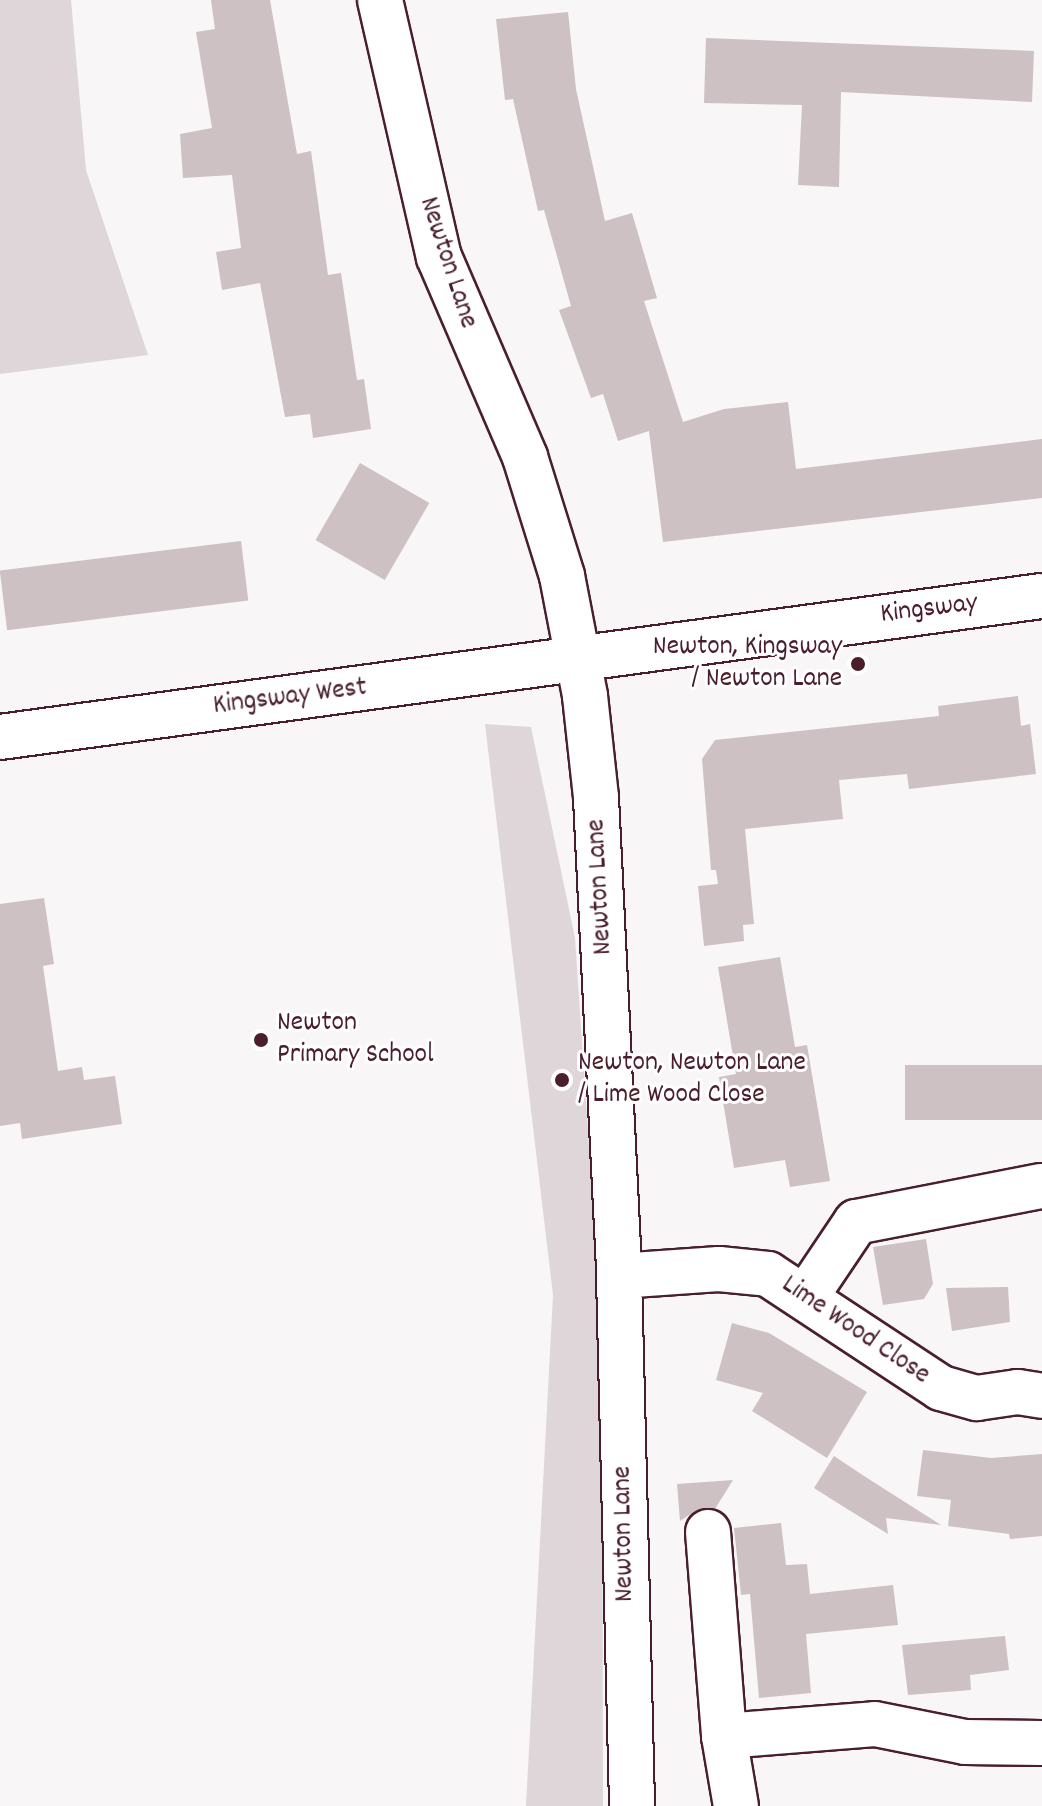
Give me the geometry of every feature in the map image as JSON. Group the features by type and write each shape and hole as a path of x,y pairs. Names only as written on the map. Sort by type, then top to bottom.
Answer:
{"street":[{"name":"Newton Lane","path":"380,0 439,257 525,457 562,576 580,661 596,798 619,1276 632,1806"},
{"name":"Kingsway","path":"580,661 1042,596"},
{"name":"Kingsway West","path":"0,737 580,661"},
{"path":"807,1295 856,1222 1042,1186"},
{"name":"Lime Wood Close","path":"619,1276 719,1269 768,1274 807,1295 941,1388 977,1398 1018,1392 1042,1396"},
{"path":"708,1532 724,1736 736,1806"},
{"path":"724,1736 875,1724 965,1742 1042,1743"}],"shaded area":[{"path":"0,0 71,0 86,170 148,355 0,374"},
{"path":"485,724 531,727 575,938 602,1340 603,1806 526,1806 553,1295"}],"building":[{"path":"211,0 270,0 297,154 311,151 328,275 341,273 357,380 364,379 371,429 313,438 310,414 285,417 260,283 222,290 216,252 241,248 232,175 183,178 180,134 212,128 196,32 215,29"},
{"path":"568,12 576,89 605,221 632,213 657,298 644,301 683,422 724,409 788,402 796,469 1042,439 1042,498 663,542 649,431 618,441 603,394 591,398 559,310 571,306 544,210 538,211 513,99 505,100 496,19"},
{"path":"706,38 1034,51 1032,102 841,92 839,187 798,185 802,105 704,103"},
{"path":"360,463 429,503 385,580 316,540"},
{"path":"241,541 248,601 7,630 0,571"},
{"path":"1018,696 1021,726 1030,724 1036,774 909,789 907,774 839,780 843,819 745,829 754,924 743,925 744,941 704,946 698,886 718,884 716,870 711,870 702,759 715,740 939,716 938,706"},
{"path":"44,898 54,964 43,966 58,1071 82,1067 84,1080 115,1076 122,1124 22,1139 20,1123 0,1126 0,904"},
{"path":"780,957 795,1047 807,1045 830,1181 790,1187 785,1160 734,1168 719,1077 736,1074 718,967"},
{"path":"905,1065 1042,1065 1042,1120 905,1120"},
{"path":"926,1239 933,1284 924,1299 883,1305 873,1247"},
{"path":"1008,1287 1010,1322 952,1331 946,1288"},
{"path":"732,1323 769,1333 867,1392 827,1458 752,1411 763,1393 716,1380"},
{"path":"923,1450 991,1458 1042,1454 1042,1536 1010,1539 1009,1534 948,1526 951,1500 917,1496"},
{"path":"834,1456 941,1525 886,1518 888,1534 814,1488"},
{"path":"733,1480 715,1509 695,1511 680,1521 677,1484"},
{"path":"781,1523 786,1565 807,1564 810,1594 893,1585 898,1625 806,1634 811,1693 759,1698 750,1594 741,1595 734,1528"},
{"path":"1005,1636 1009,1670 970,1675 971,1690 908,1695 902,1645"}],"place":[{"name":"Newton, Kingsway / Newton Lane","path":"858,664"},
{"name":"Newton Primary School","path":"261,1040"},
{"name":"Newton, Newton Lane / Lime Wood Close","path":"562,1080"}]}
